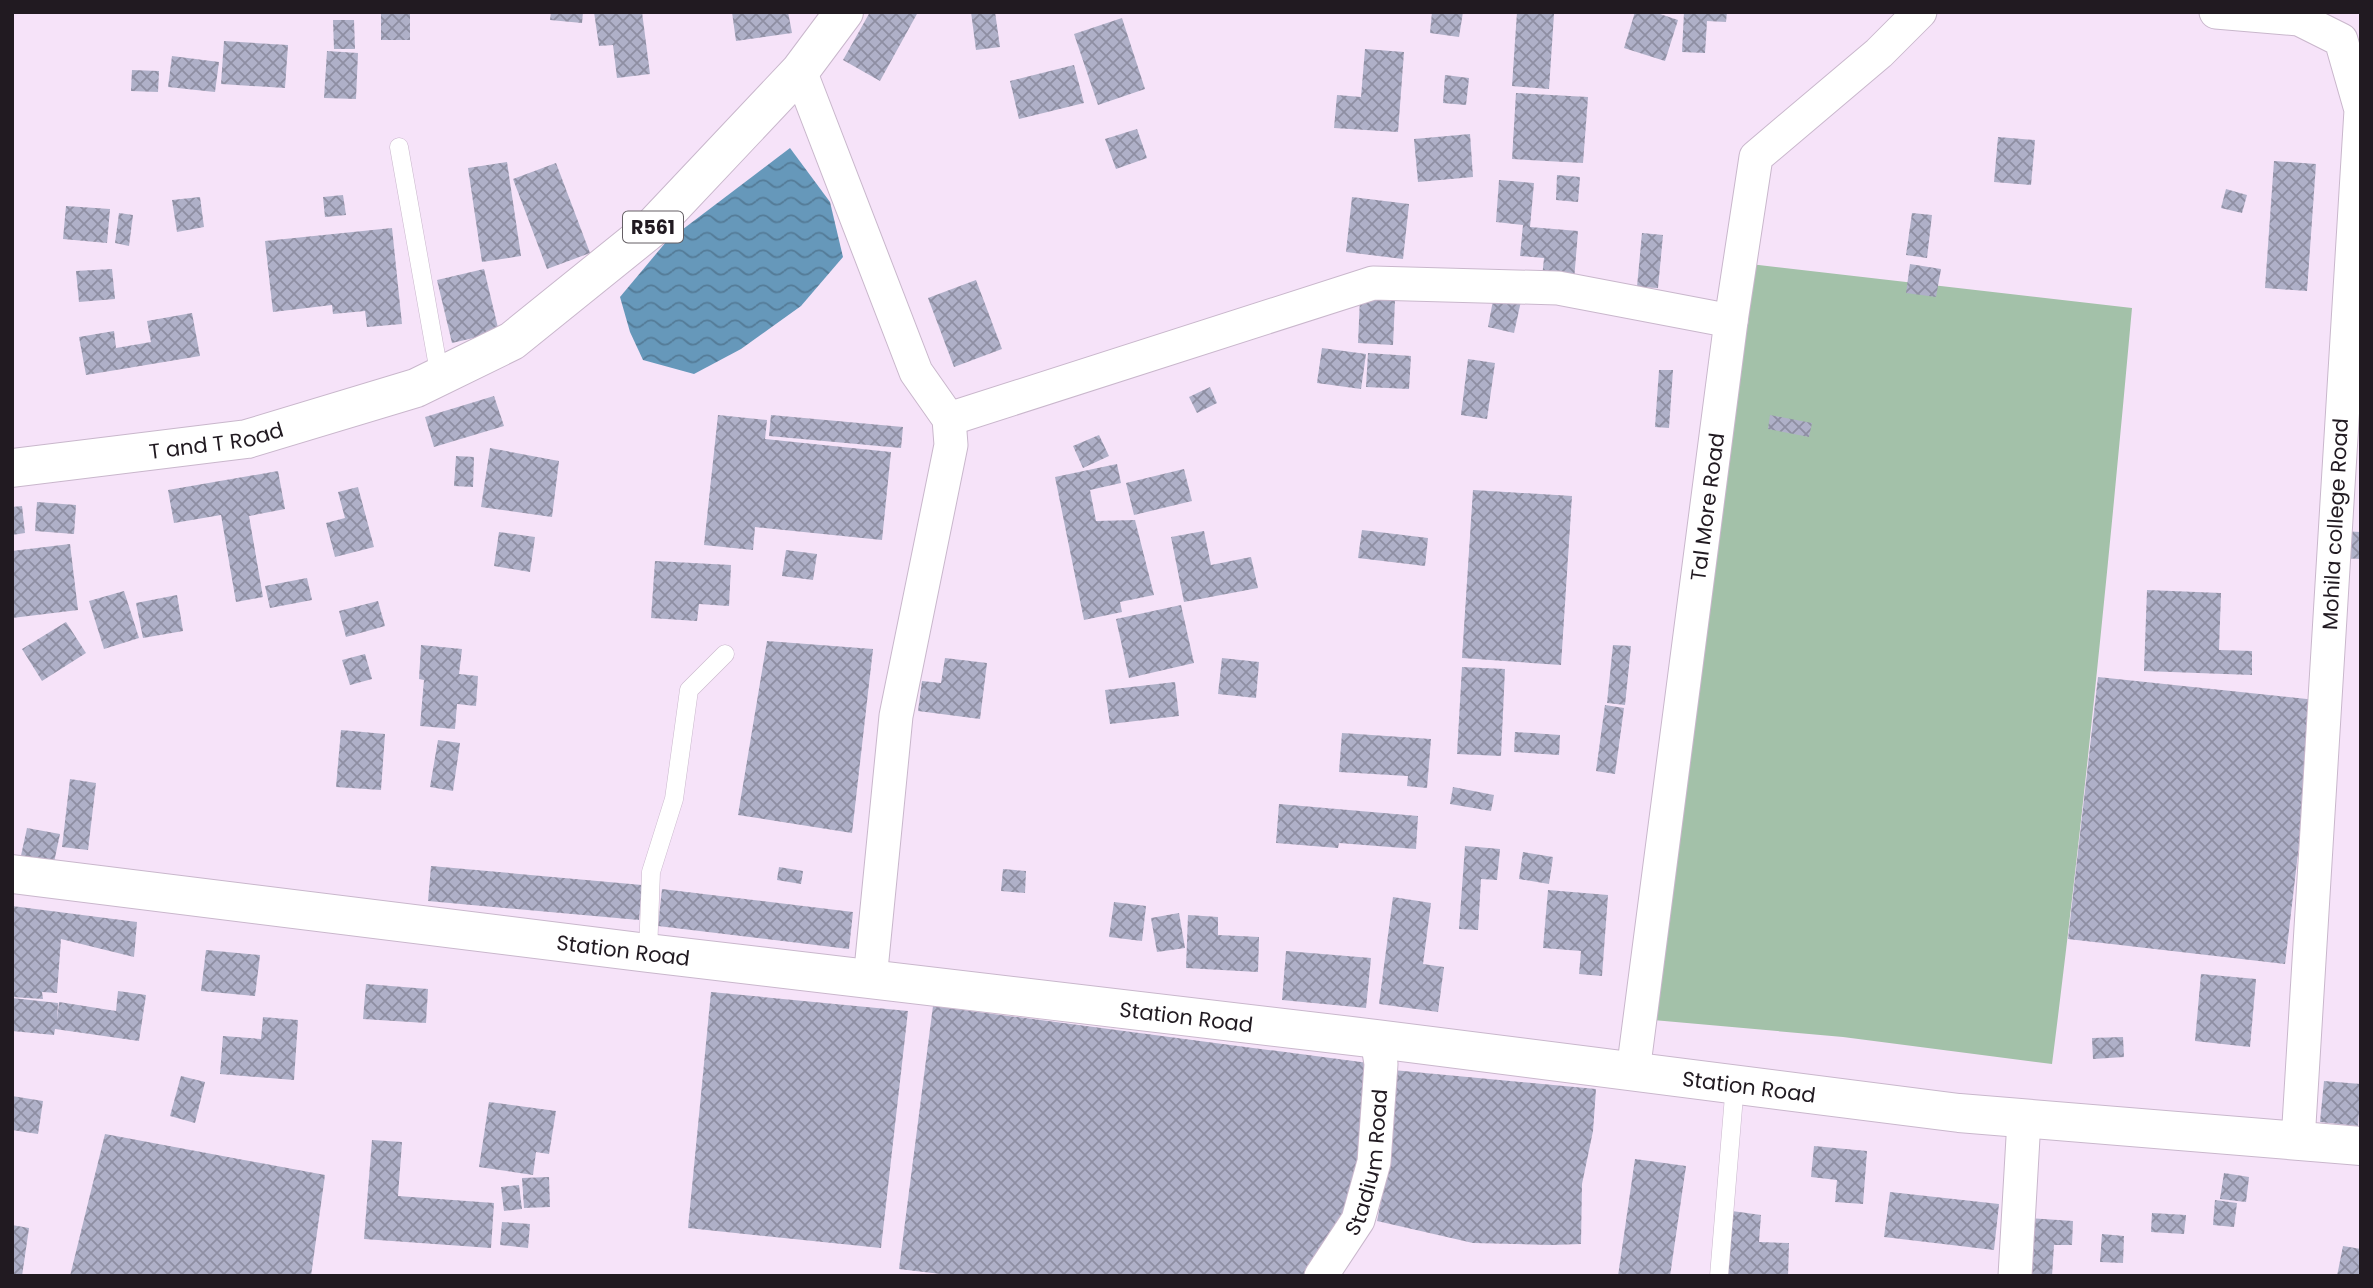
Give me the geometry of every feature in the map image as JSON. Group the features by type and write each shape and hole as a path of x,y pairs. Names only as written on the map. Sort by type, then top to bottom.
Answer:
{"main road":[{"name":"R561","path":"428,383 512,341 652,228 800,71 844,12"},
{"name":"T and T Road","path":"12,468 247,439 428,383"},
{"name":"Station Road","path":"12,874 2024,1120 2361,1146"}],"street":[{"name":"Tal More Road","path":"1633,1072 1731,321 1756,157 1879,53 1920,12"},
{"name":"Mohila college Road","path":"2216,12 2299,19 2341,40 2361,110 2298,1141"},
{"path":"800,71 915,372 949,419 951,445 896,716 870,980"},
{"path":"949,419 1373,283 1558,288 1731,321"},
{"name":"Stadium Road","path":"1321,1276 1359,1220 1374,1162 1381,1065 1377,1039"},
{"path":"2015,1276 2024,1120"}],"lane":[{"path":"399,147 428,383"},
{"path":"648,953 651,872 674,799 689,690 725,654"},
{"path":"1719,1276 1735,1084"}],"green space":[{"path":"1750,264 2132,308 2075,876 2052,1064 1843,1037 1653,1020"}],"water":[{"path":"790,148 830,202 843,257 801,306 741,349 694,374 643,360 630,332 620,297 666,242"}],"building":[{"path":"381,12 410,12 410,40 381,40"},
{"path":"551,12 583,12 582,23 550,20"},
{"path":"594,12 642,12 650,74 617,78 613,45 599,46"},
{"path":"732,12 788,12 792,33 736,41"},
{"path":"870,12 918,12 880,81 843,60"},
{"path":"971,12 995,12 1000,47 976,50"},
{"path":"1432,12 1463,12 1459,37 1430,33"},
{"path":"1517,12 1554,14 1549,89 1512,86"},
{"path":"1635,12 1654,12 1678,20 1665,61 1624,48"},
{"path":"1684,12 1727,12 1726,22 1707,21 1705,53 1682,52"},
{"path":"1122,18 1145,89 1098,105 1074,34"},
{"path":"333,20 354,20 355,49 334,49"},
{"path":"224,41 288,45 285,88 221,84"},
{"path":"1365,49 1404,52 1398,132 1334,128 1337,95 1361,97"},
{"path":"327,51 358,53 356,99 324,98"},
{"path":"172,56 219,62 215,92 168,87"},
{"path":"1074,65 1084,103 1019,119 1010,81"},
{"path":"132,70 159,71 158,92 131,91"},
{"path":"1445,75 1469,78 1466,105 1443,103"},
{"path":"1516,93 1588,97 1583,163 1512,159"},
{"path":"1137,129 1147,158 1116,169 1105,139"},
{"path":"1470,134 1473,177 1418,182 1414,139"},
{"path":"1998,137 2035,140 2031,185 1994,182"},
{"path":"2274,161 2316,164 2307,291 2265,288"},
{"path":"507,162 521,256 482,262 468,168"},
{"path":"556,163 590,253 547,269 513,179"},
{"path":"1557,175 1580,177 1578,202 1556,200"},
{"path":"1499,180 1534,183 1530,227 1578,231 1574,281 1542,278 1544,258 1520,256 1523,225 1496,222"},
{"path":"2226,189 2247,195 2242,213 2221,208"},
{"path":"343,195 346,215 325,217 323,197"},
{"path":"200,197 204,227 177,232 172,200"},
{"path":"1352,197 1409,204 1403,259 1346,252"},
{"path":"66,206 110,209 107,243 63,239"},
{"path":"119,213 133,215 129,246 115,243"},
{"path":"1912,213 1932,215 1927,258 1906,255"},
{"path":"392,228 402,324 367,327 365,311 333,314 332,305 273,312 265,241"},
{"path":"1642,233 1663,235 1658,288 1637,287"},
{"path":"1910,264 1941,269 1936,297 1906,293"},
{"path":"112,269 115,299 79,302 76,271"},
{"path":"484,269 499,332 452,343 437,280"},
{"path":"976,280 1002,349 954,367 928,298"},
{"path":"1494,295 1521,301 1514,333 1488,327"},
{"path":"1360,298 1395,300 1393,345 1358,343"},
{"path":"192,313 200,356 86,375 79,337 114,331 116,348 151,342 147,321"},
{"path":"1322,348 1366,354 1361,389 1317,383"},
{"path":"1368,353 1411,356 1409,389 1366,387"},
{"path":"1468,359 1495,363 1487,419 1461,415"},
{"path":"1659,370 1673,370 1669,428 1655,427"},
{"path":"1210,387 1217,403 1197,413 1189,397"},
{"path":"494,396 504,426 434,447 425,417"},
{"path":"718,415 767,420 765,439 891,452 882,540 755,527 753,550 704,545"},
{"path":"771,415 903,427 901,448 769,436"},
{"path":"1770,415 1812,423 1809,437 1768,429"},
{"path":"1099,435 1109,456 1083,468 1073,446"},
{"path":"490,448 559,461 552,517 481,507"},
{"path":"456,456 474,457 473,487 454,486"},
{"path":"1117,464 1121,483 1090,490 1096,521 1135,520 1154,595 1120,602 1122,612 1084,620 1055,477"},
{"path":"1184,469 1192,501 1134,515 1126,483"},
{"path":"278,471 285,509 249,516 263,597 236,602 221,515 174,523 168,490"},
{"path":"358,487 374,547 335,557 326,523 345,518 338,492"},
{"path":"1473,490 1572,496 1561,665 1462,658"},
{"path":"37,502 76,505 74,534 35,531"},
{"path":"22,506 25,533 12,535 12,507"},
{"path":"1362,530 1428,538 1425,566 1358,558"},
{"path":"1204,531 1211,565 1251,557 1258,588 1184,602 1171,537"},
{"path":"2340,531 2361,532 2361,559 2338,558"},
{"path":"499,532 535,537 530,572 494,566"},
{"path":"70,544 78,610 12,618 12,551"},
{"path":"786,550 817,554 813,580 782,576"},
{"path":"655,561 731,565 729,606 699,604 697,621 651,618"},
{"path":"307,578 312,600 270,608 265,586"},
{"path":"2147,590 2221,593 2219,650 2252,651 2252,675 2144,671"},
{"path":"124,591 139,638 104,649 89,601"},
{"path":"177,595 183,631 143,638 136,603"},
{"path":"378,601 385,626 346,637 339,611"},
{"path":"1181,605 1194,663 1129,678 1116,619"},
{"path":"66,622 86,653 42,681 22,649"},
{"path":"767,641 873,649 852,833 738,815"},
{"path":"421,645 462,649 459,674 478,676 476,706 457,704 455,729 420,726 424,680 419,679"},
{"path":"1613,645 1631,646 1625,705 1607,703"},
{"path":"365,654 372,679 350,685 342,660"},
{"path":"945,658 987,663 980,719 918,711 922,681 941,683"},
{"path":"1222,658 1259,662 1256,698 1218,694"},
{"path":"1462,667 1505,669 1501,756 1457,754"},
{"path":"2098,677 2316,700 2285,964 2068,939"},
{"path":"1175,682 1179,716 1110,724 1105,690"},
{"path":"1605,705 1624,708 1615,774 1596,771"},
{"path":"341,730 385,734 381,790 336,787"},
{"path":"1515,732 1560,735 1559,755 1514,752"},
{"path":"1342,733 1431,739 1427,788 1407,786 1408,776 1339,772"},
{"path":"438,740 460,743 453,791 430,787"},
{"path":"70,779 96,783 88,850 62,847"},
{"path":"1453,787 1494,795 1491,811 1450,804"},
{"path":"1279,804 1418,816 1416,849 1339,843 1338,848 1276,843"},
{"path":"27,828 60,834 53,867 20,860"},
{"path":"1465,846 1500,849 1497,880 1481,879 1478,930 1459,929"},
{"path":"1523,852 1553,857 1549,884 1519,879"},
{"path":"431,866 642,885 639,920 428,901"},
{"path":"779,867 803,871 801,884 777,880"},
{"path":"1003,869 1026,871 1025,893 1001,891"},
{"path":"662,889 853,912 849,949 658,926"},
{"path":"1548,890 1608,895 1602,976 1579,974 1581,951 1543,948"},
{"path":"1393,897 1431,903 1423,964 1444,967 1438,1012 1379,1004"},
{"path":"1114,902 1146,906 1142,941 1109,937"},
{"path":"12,906 137,922 134,957 61,939 57,993 42,992 43,999 12,997"},
{"path":"1179,913 1185,948 1157,952 1151,918"},
{"path":"1188,915 1218,917 1218,935 1259,937 1258,972 1186,968"},
{"path":"206,950 260,955 255,996 201,991"},
{"path":"1286,951 1371,958 1366,1008 1282,1000"},
{"path":"2201,974 2256,979 2250,1047 2195,1041"},
{"path":"366,984 428,989 426,1023 363,1019"},
{"path":"118,991 146,995 139,1041 55,1029 54,1035 12,1031 12,998 58,1003 57,1021 59,1002 116,1011"},
{"path":"711,992 908,1011 881,1248 688,1228"},
{"path":"933,1006 1376,1064 1358,1219 1319,1276 957,1276 899,1269"},
{"path":"263,1017 298,1020 294,1080 220,1074 223,1036 261,1039"},
{"path":"2123,1037 2124,1057 2093,1059 2092,1038"},
{"path":"1393,1070 1596,1089 1593,1131 1582,1184 1581,1244 1473,1243 1377,1221 1389,1161"},
{"path":"181,1076 205,1082 195,1123 170,1116"},
{"path":"2324,1081 2361,1084 2358,1126 2320,1122"},
{"path":"12,1096 43,1101 38,1134 12,1130"},
{"path":"489,1102 556,1111 549,1154 536,1152 533,1175 479,1167"},
{"path":"105,1134 325,1175 311,1276 70,1276"},
{"path":"372,1140 402,1142 398,1196 494,1203 491,1248 364,1239"},
{"path":"1814,1146 1867,1151 1863,1204 1835,1202 1837,1180 1811,1177"},
{"path":"1635,1159 1686,1166 1670,1276 1618,1276"},
{"path":"2224,1173 2249,1177 2246,1202 2220,1199"},
{"path":"549,1177 550,1207 524,1208 522,1178"},
{"path":"519,1185 522,1209 504,1211 501,1187"},
{"path":"1890,1192 1999,1204 1994,1250 1884,1237"},
{"path":"2215,1200 2237,1203 2234,1227 2213,1225"},
{"path":"1732,1211 1761,1215 1759,1242 1789,1243 1788,1276 1726,1276"},
{"path":"2152,1213 2186,1215 2184,1234 2151,1232"},
{"path":"2030,1218 2073,1221 2072,1245 2054,1245 2052,1276 2027,1275"},
{"path":"502,1222 530,1224 528,1248 500,1245"},
{"path":"12,1225 29,1228 22,1276 12,1276"},
{"path":"2102,1234 2124,1236 2123,1263 2100,1262"},
{"path":"2343,1246 2361,1249 2361,1276 2337,1276"}]}
